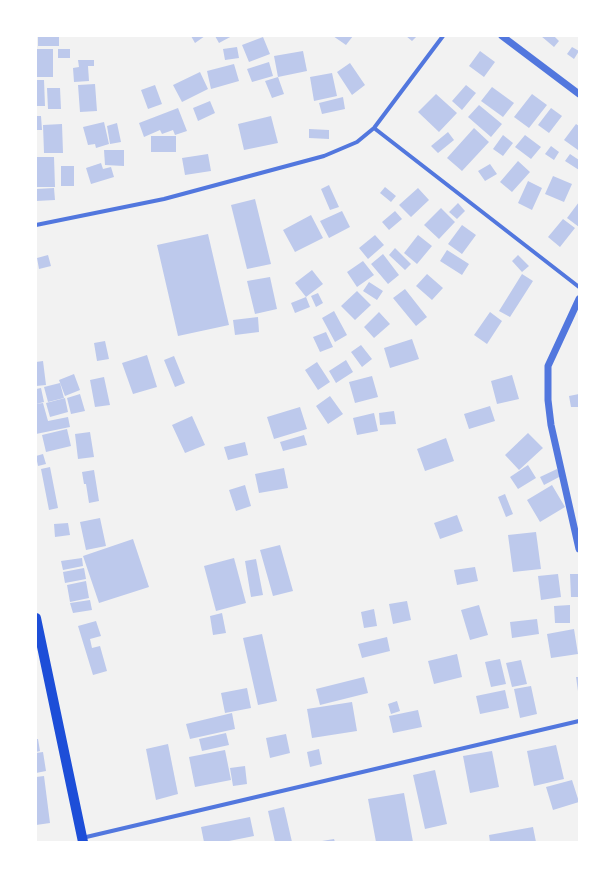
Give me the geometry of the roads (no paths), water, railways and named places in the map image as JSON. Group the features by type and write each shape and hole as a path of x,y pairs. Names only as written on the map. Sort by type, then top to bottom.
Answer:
{"main road":[{"path":"36,618 83,840"}],"street":[{"path":"36,225 164,199 324,156 356,142 374,128 443,36"},
{"path":"502,36 579,94"},
{"path":"374,128 579,287"},
{"path":"579,300 548,366 548,400 551,425 579,549"},
{"path":"83,840 579,721"}]}
